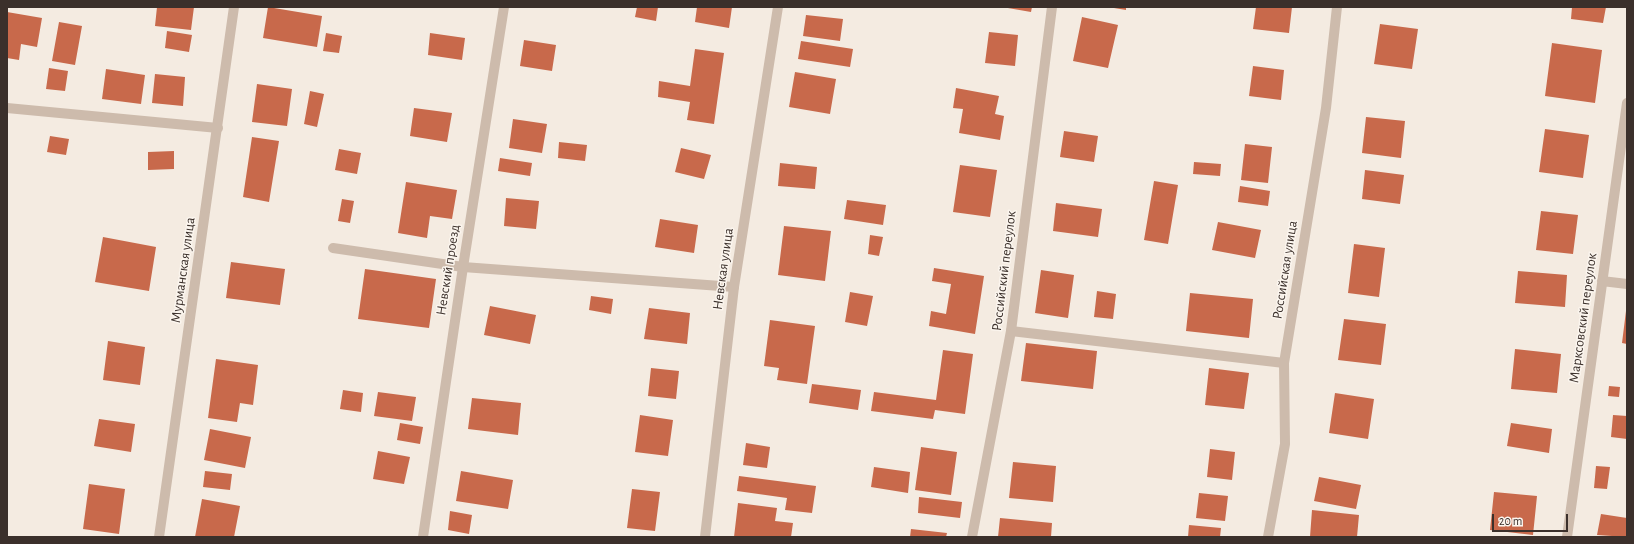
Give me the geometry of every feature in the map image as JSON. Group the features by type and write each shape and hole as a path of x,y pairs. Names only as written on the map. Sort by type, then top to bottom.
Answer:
{"street":[{"name":"Мурманская улица","path":"159,537 234,7"},
{"name":"Невский проезд","path":"423,537 463,267 504,7"},
{"name":"Невская улица","path":"705,537 734,287 778,7"},
{"name":"Российский переулок","path":"972,537 1011,331 1052,7"},
{"name":"Российская улица","path":"1268,537 1285,444 1284,363 1326,108 1337,7"},
{"name":"Марксовский переулок","path":"1567,537 1627,103"},
{"path":"7,108 218,128"},
{"path":"333,248 463,267 734,287"},
{"path":"1602,281 1627,284"},
{"path":"1011,331 1284,363"}],"building":[{"path":"157,7 194,7 191,30 155,26"},
{"path":"268,7 322,16 317,47 263,38"},
{"path":"637,7 658,7 656,21 635,17"},
{"path":"697,7 732,7 729,28 695,22"},
{"path":"1002,7 1032,7 1031,12"},
{"path":"1108,7 1126,7 1126,10"},
{"path":"1256,7 1292,7 1289,33 1253,29"},
{"path":"1572,7 1606,7 1603,23 1571,19"},
{"path":"7,12 42,18 37,47 21,44 19,60 7,58"},
{"path":"806,15 843,19 840,41 803,36"},
{"path":"1082,17 1118,25 1108,68 1073,61"},
{"path":"59,22 82,26 75,65 52,61"},
{"path":"1380,24 1418,29 1412,69 1374,64"},
{"path":"167,31 192,35 189,52 165,48"},
{"path":"989,32 1018,35 1015,66 985,63"},
{"path":"326,33 342,36 339,53 323,51"},
{"path":"430,33 465,38 462,60 428,55"},
{"path":"524,40 556,45 552,71 520,66"},
{"path":"801,41 853,49 850,67 798,59"},
{"path":"1552,43 1602,50 1595,103 1545,96"},
{"path":"695,49 724,53 714,124 687,120 690,102 658,97 659,81 690,86"},
{"path":"1253,66 1284,70 1281,100 1249,96"},
{"path":"49,68 68,71 65,91 46,89"},
{"path":"106,69 145,75 141,104 102,99"},
{"path":"795,72 836,79 830,114 789,107"},
{"path":"155,74 185,77 183,106 152,103"},
{"path":"257,84 292,89 287,126 252,122"},
{"path":"956,88 999,96 995,114 1004,116 1000,140 959,133 963,109 953,108"},
{"path":"310,91 324,94 317,127 304,124"},
{"path":"414,108 452,113 447,142 410,136"},
{"path":"1366,117 1405,121 1401,158 1362,153"},
{"path":"513,119 547,124 542,153 509,148"},
{"path":"1545,129 1589,135 1583,178 1539,172"},
{"path":"1064,131 1098,136 1094,162 1060,157"},
{"path":"50,136 69,139 66,155 47,152"},
{"path":"252,137 279,141 269,202 243,197"},
{"path":"559,142 587,145 585,161 558,158"},
{"path":"1245,144 1272,147 1268,183 1241,180"},
{"path":"681,148 711,155 704,179 675,172"},
{"path":"339,149 361,153 357,174 335,170"},
{"path":"174,151 174,169 148,170 148,152"},
{"path":"500,158 532,163 530,176 498,171"},
{"path":"1194,162 1221,164 1220,176 1193,174"},
{"path":"780,163 817,167 815,189 778,186"},
{"path":"960,165 997,170 990,217 953,212"},
{"path":"1365,170 1404,175 1400,204 1362,199"},
{"path":"1154,181 1178,185 1168,244 1144,240"},
{"path":"406,182 457,190 452,219 430,216 427,238 398,233"},
{"path":"1240,186 1270,191 1268,206 1238,202"},
{"path":"506,198 539,201 536,229 504,226"},
{"path":"342,199 354,201 350,223 338,221"},
{"path":"847,200 886,205 883,225 844,219"},
{"path":"1056,203 1102,209 1098,237 1053,231"},
{"path":"1541,211 1578,215 1573,254 1536,250"},
{"path":"660,219 698,225 694,253 655,247"},
{"path":"1218,222 1261,230 1255,258 1212,250"},
{"path":"784,226 831,231 825,281 778,275"},
{"path":"870,235 883,237 879,256 868,254"},
{"path":"103,237 156,247 149,291 95,282"},
{"path":"1354,244 1385,248 1379,297 1348,293"},
{"path":"231,262 285,269 280,305 226,298"},
{"path":"934,268 984,276 975,334 929,326 931,311 946,314 951,284 932,281"},
{"path":"365,269 436,279 429,328 358,319"},
{"path":"1041,270 1074,275 1068,318 1035,313"},
{"path":"1518,271 1567,275 1565,307 1515,303"},
{"path":"1097,291 1116,294 1113,319 1094,317"},
{"path":"850,292 873,296 867,326 845,322"},
{"path":"1190,293 1253,299 1249,338 1186,331"},
{"path":"591,296 613,299 611,314 589,310"},
{"path":"490,306 536,315 530,344 484,335"},
{"path":"649,308 690,313 687,344 644,339"},
{"path":"1627,311 1627,344 1622,343"},
{"path":"1344,319 1386,324 1381,365 1338,360"},
{"path":"770,320 815,326 807,384 777,380 779,368 764,366"},
{"path":"108,341 145,347 140,385 103,380"},
{"path":"1026,343 1097,351 1093,389 1021,381"},
{"path":"1515,349 1561,354 1557,393 1511,389"},
{"path":"943,350 973,354 965,414 935,410 933,419 871,411 874,392 936,400"},
{"path":"216,359 258,365 253,405 240,403 237,422 208,418"},
{"path":"651,368 679,371 676,399 648,396"},
{"path":"1209,368 1249,373 1244,409 1205,405"},
{"path":"812,384 861,390 858,410 809,403"},
{"path":"1609,386 1620,387 1619,397 1608,396"},
{"path":"343,390 363,393 361,412 340,409"},
{"path":"378,392 416,397 412,421 374,416"},
{"path":"1335,393 1374,399 1368,439 1329,433"},
{"path":"472,398 521,403 518,435 468,429"},
{"path":"640,415 673,420 668,456 635,452"},
{"path":"1613,415 1627,416 1627,439 1611,437"},
{"path":"99,419 135,424 131,452 94,446"},
{"path":"400,423 423,427 420,444 397,440"},
{"path":"1511,423 1552,429 1549,453 1507,446"},
{"path":"210,429 251,437 245,468 204,460"},
{"path":"746,443 770,447 767,468 743,465"},
{"path":"921,447 957,452 951,495 915,490"},
{"path":"1210,449 1235,452 1232,480 1207,477"},
{"path":"378,451 410,457 404,484 373,479"},
{"path":"1013,462 1056,466 1053,502 1009,498"},
{"path":"1596,466 1610,467 1607,489 1594,488"},
{"path":"874,467 910,472 908,493 871,487"},
{"path":"205,471 232,474 230,490 203,487"},
{"path":"461,471 513,480 508,509 456,501"},
{"path":"739,476 816,486 812,513 785,510 787,498 737,491"},
{"path":"1319,477 1361,485 1356,509 1314,501"},
{"path":"89,484 125,489 119,534 83,529"},
{"path":"632,489 660,492 655,531 627,528"},
{"path":"1494,492 1537,496 1533,535 1490,530"},
{"path":"1199,493 1228,496 1225,521 1196,518"},
{"path":"919,497 962,502 960,518 918,513"},
{"path":"202,499 240,506 234,537 195,537"},
{"path":"738,503 777,508 775,521 793,523 791,537 734,537"},
{"path":"1312,510 1359,515 1357,537 1310,537"},
{"path":"450,511 472,515 469,534 448,530"},
{"path":"1601,514 1627,518 1627,537 1597,535"},
{"path":"1000,518 1052,523 1051,537 998,537"},
{"path":"1189,525 1221,528 1220,537 1188,537"},
{"path":"911,529 947,533 946,537 910,537"}]}
